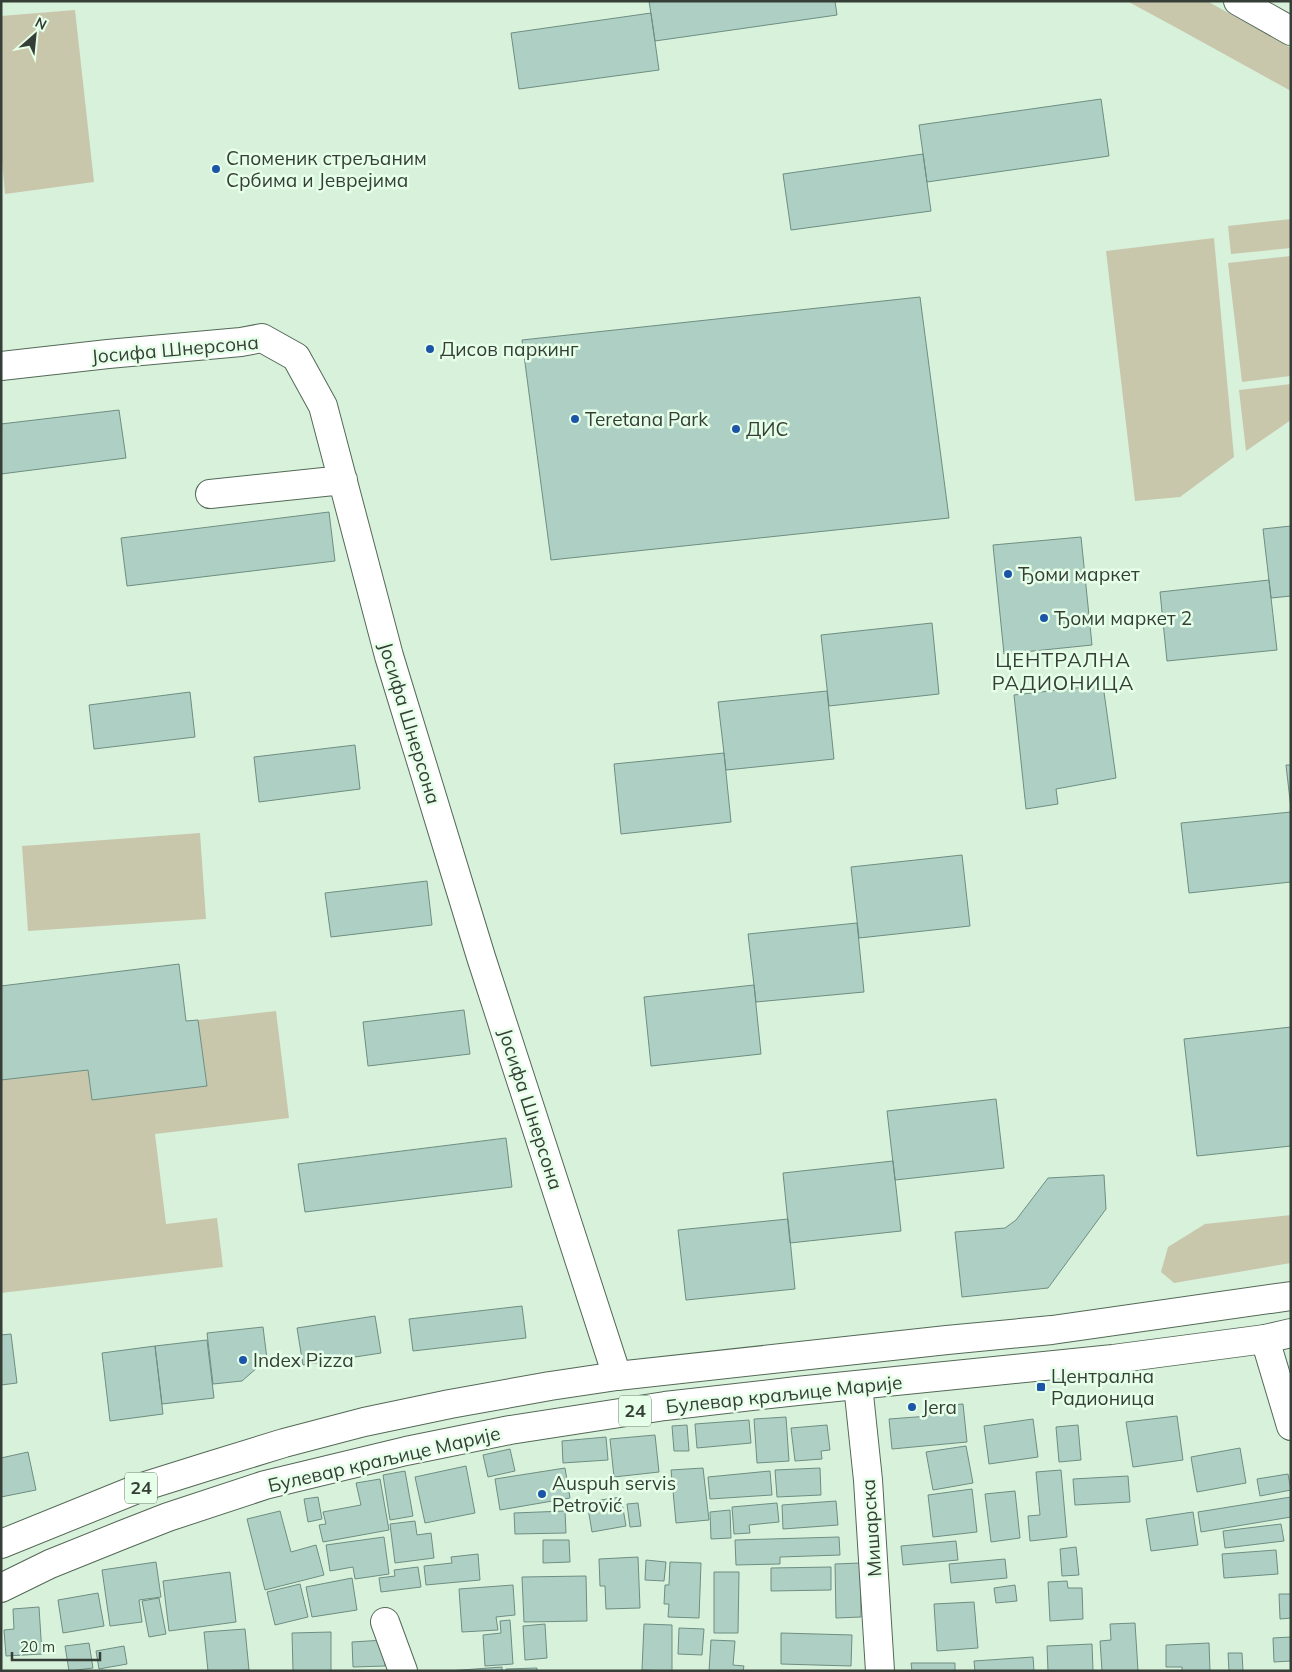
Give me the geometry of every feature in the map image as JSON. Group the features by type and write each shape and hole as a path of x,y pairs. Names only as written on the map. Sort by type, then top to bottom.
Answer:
{"main road":[{"path":"1238,1 1291,31"},
{"name":"Јосифа Шнерсона","path":"1,366 242,342 262,338 296,357 323,406 388,656 481,956 617,1376"},
{"path":"210,494 342,480"},
{"name":"Булевар краљице Марије","path":"1,1544 142,1487 284,1443 364,1422 450,1404 617,1376 1052,1330 1291,1296"},
{"path":"1278,1336 1291,1426"},
{"name":"Булевар краљице Марије","path":"1,1588 58,1561 168,1517 265,1486 332,1468 510,1430 618,1413 777,1393 1113,1360 1278,1336"},
{"name":"Мишарска","path":"858,1385 868,1480 880,1671"},
{"path":"385,1622 404,1671"}],"green space":[{"path":"1127,1 1207,1 1291,48 1291,91 1175,27"},
{"path":"75,10 94,182 5,194 1,148 1,16"},
{"path":"1291,219 1291,248 1231,254 1228,226"},
{"path":"1214,238 1234,457 1180,497 1135,501 1106,251"},
{"path":"1291,256 1291,376 1242,382 1228,263"},
{"path":"1291,384 1291,420 1246,451 1239,390"},
{"path":"200,833 206,919 28,931 22,846"},
{"path":"276,1011 289,1118 155,1134 166,1224 217,1218 223,1267 1,1293 1,1080 88,1070 92,1100 207,1085 198,1020"},
{"path":"1291,1215 1291,1263 1174,1283 1161,1272 1168,1247 1205,1224"}],"building":[{"path":"649,1 835,1 837,15 655,41"},
{"path":"651,13 659,70 519,89 511,33"},
{"path":"1101,99 1109,156 927,182 919,125"},
{"path":"923,154 931,211 791,230 783,174"},
{"path":"920,297 949,518 551,560 522,340"},
{"path":"119,410 126,458 1,474 1,424"},
{"path":"329,512 335,561 127,586 121,538"},
{"path":"1291,526 1291,596 1271,598 1263,529"},
{"path":"1081,537 1092,645 1004,654 993,545"},
{"path":"1269,580 1277,650 1167,661 1160,592"},
{"path":"932,623 939,694 829,706 821,635"},
{"path":"1103,685 1116,778 1056,789 1058,804 1026,809 1014,695"},
{"path":"827,691 834,759 726,770 718,702"},
{"path":"190,692 195,737 94,749 89,705"},
{"path":"355,745 360,789 259,802 254,757"},
{"path":"724,753 731,822 621,834 614,764"},
{"path":"1286,765 1291,765 1291,809"},
{"path":"1291,812 1291,882 1189,893 1181,823"},
{"path":"962,855 970,926 859,938 851,867"},
{"path":"427,881 432,925 331,937 325,893"},
{"path":"857,923 864,992 756,1002 748,934"},
{"path":"179,964 186,1021 198,1020 207,1086 92,1100 88,1070 1,1080 1,986"},
{"path":"754,985 761,1054 651,1066 644,997"},
{"path":"464,1010 470,1054 368,1066 363,1022"},
{"path":"1291,1027 1291,1146 1197,1156 1184,1039"},
{"path":"996,1099 1004,1168 895,1180 887,1111"},
{"path":"506,1138 512,1187 305,1212 298,1164"},
{"path":"893,1161 901,1231 790,1243 783,1173"},
{"path":"1104,1175 1106,1209 1048,1288 962,1297 955,1232 1005,1228 1016,1220 1048,1178"},
{"path":"788,1219 795,1289 686,1300 678,1230"},
{"path":"522,1306 526,1338 413,1351 409,1319"},
{"path":"375,1316 381,1353 303,1365 297,1328"},
{"path":"263,1327 267,1359 242,1381 213,1384 207,1333"},
{"path":"11,1334 17,1383 1,1385 1,1335"},
{"path":"207,1340 214,1398 162,1404 155,1346"},
{"path":"155,1346 163,1414 110,1421 102,1353"},
{"path":"963,1404 967,1442 892,1449 889,1419 929,1416 928,1407"},
{"path":"1177,1416 1183,1460 1133,1467 1126,1422"},
{"path":"786,1417 789,1461 757,1463 754,1419"},
{"path":"1033,1419 1038,1457 989,1464 984,1426"},
{"path":"749,1420 751,1443 697,1448 695,1424"},
{"path":"687,1425 689,1451 674,1451 672,1426"},
{"path":"827,1425 830,1450 821,1451 822,1459 795,1461 791,1428"},
{"path":"1078,1425 1081,1460 1059,1462 1056,1427"},
{"path":"655,1435 659,1472 614,1477 610,1439"},
{"path":"606,1437 608,1460 563,1463 562,1441"},
{"path":"966,1446 973,1483 933,1490 926,1452"},
{"path":"1240,1448 1246,1483 1197,1492 1191,1457"},
{"path":"510,1449 515,1471 488,1477 483,1455"},
{"path":"28,1452 36,1490 1,1497 1,1458"},
{"path":"466,1466 475,1513 425,1523 415,1477"},
{"path":"565,1468 570,1498 500,1510 495,1479"},
{"path":"703,1468 709,1520 676,1523 671,1470"},
{"path":"820,1468 821,1495 777,1497 775,1470"},
{"path":"1061,1470 1067,1537 1030,1541 1028,1516 1040,1515 1036,1472"},
{"path":"405,1471 413,1516 390,1520 383,1475"},
{"path":"770,1471 772,1495 710,1499 708,1477"},
{"path":"1288,1474 1291,1490 1260,1496 1257,1479"},
{"path":"1128,1476 1130,1502 1075,1505 1073,1479"},
{"path":"380,1479 389,1530 323,1542 319,1525 326,1524 323,1512 361,1505 356,1483"},
{"path":"972,1489 977,1532 933,1537 928,1495"},
{"path":"1015,1491 1020,1538 991,1542 985,1494"},
{"path":"318,1497 322,1519 308,1522 304,1499"},
{"path":"621,1497 626,1526 592,1532 587,1502"},
{"path":"1291,1497 1291,1517 1201,1532 1198,1512"},
{"path":"836,1501 838,1525 783,1529 782,1505"},
{"path":"638,1503 641,1526 630,1527 627,1504"},
{"path":"777,1503 779,1522 749,1525 750,1533 734,1534 732,1507"},
{"path":"730,1510 731,1538 711,1539 710,1512"},
{"path":"280,1511 291,1552 316,1545 324,1575 265,1590 247,1519"},
{"path":"565,1511 566,1533 515,1534 514,1513"},
{"path":"1193,1512 1198,1545 1151,1551 1146,1519"},
{"path":"415,1521 417,1535 431,1533 434,1558 395,1563 390,1524"},
{"path":"1281,1524 1284,1541 1225,1548 1223,1531"},
{"path":"384,1537 389,1574 355,1579 353,1567 330,1571 326,1545"},
{"path":"839,1537 840,1555 780,1557 780,1564 736,1565 735,1540"},
{"path":"543,1540 569,1540 570,1562 543,1563"},
{"path":"956,1541 958,1560 903,1565 901,1546"},
{"path":"1076,1547 1079,1575 1062,1576 1060,1549"},
{"path":"1276,1550 1278,1574 1224,1578 1222,1554"},
{"path":"478,1554 480,1580 426,1585 424,1566 452,1563 451,1557"},
{"path":"638,1557 640,1608 606,1609 605,1586 600,1586 599,1559"},
{"path":"1005,1559 1007,1578 951,1583 949,1564"},
{"path":"646,1560 666,1562 664,1581 645,1580"},
{"path":"156,1562 161,1597 139,1600 142,1622 110,1626 102,1570"},
{"path":"670,1562 701,1563 699,1618 668,1617 669,1604 664,1604 665,1585 669,1585"},
{"path":"860,1563 861,1617 836,1618 835,1564"},
{"path":"418,1567 421,1587 381,1592 379,1578 395,1576 394,1570"},
{"path":"831,1567 831,1590 771,1591 771,1568"},
{"path":"230,1572 236,1622 169,1631 163,1581"},
{"path":"714,1572 739,1572 738,1633 714,1633"},
{"path":"586,1576 587,1621 524,1622 522,1577"},
{"path":"352,1578 357,1610 312,1617 306,1587"},
{"path":"1067,1581 1068,1588 1082,1588 1083,1619 1050,1621 1048,1582"},
{"path":"300,1584 308,1617 275,1625 267,1592"},
{"path":"513,1585 515,1615 496,1617 498,1630 462,1632 459,1589"},
{"path":"1015,1585 1017,1601 996,1603 994,1588"},
{"path":"98,1593 104,1626 63,1633 58,1600"},
{"path":"1279,1594 1291,1594 1291,1618 1280,1619"},
{"path":"159,1598 166,1634 149,1637 142,1601"},
{"path":"974,1602 978,1648 937,1651 934,1604"},
{"path":"39,1607 42,1654 6,1656 4,1630 14,1629 13,1609"},
{"path":"510,1620 513,1664 485,1666 483,1635 501,1633 500,1621"},
{"path":"1135,1623 1138,1671 1102,1671 1100,1641 1111,1640 1110,1624"},
{"path":"545,1624 547,1658 525,1660 523,1626"},
{"path":"644,1624 672,1625 672,1671 642,1670"},
{"path":"679,1628 704,1629 702,1655 678,1654"},
{"path":"245,1629 249,1670 208,1671 204,1632"},
{"path":"331,1632 331,1671 293,1671 292,1633"},
{"path":"781,1633 852,1635 851,1666 781,1664"},
{"path":"1291,1637 1291,1661 1274,1662 1273,1638"},
{"path":"384,1640 385,1666 353,1667 352,1642"},
{"path":"711,1640 735,1641 733,1665 744,1666 743,1671 709,1671"},
{"path":"89,1643 93,1668 69,1671 65,1646"},
{"path":"1209,1643 1210,1671 1182,1671 1182,1667 1166,1667 1166,1645"},
{"path":"1092,1644 1093,1671 1048,1671 1047,1646"},
{"path":"124,1646 127,1664 99,1669 96,1651"},
{"path":"1228,1653 1242,1653 1243,1671 1229,1671"},
{"path":"1033,1657 1034,1671 975,1671 974,1661"},
{"path":"911,1663 955,1663 955,1671 912,1671"},
{"path":"502,1667 502,1671 448,1671"},
{"path":"537,1668 537,1671 506,1671 506,1669"}],"place":[{"name":"Споменик стрељаним Србима и Јеврејима","path":"216,169"},
{"name":"Дисов паркинг","path":"430,349"},
{"name":"Teretana Park","path":"575,419"},
{"name":"ДИС","path":"736,429"},
{"name":"Ђоми маркет","path":"1008,574"},
{"name":"Ђоми маркет 2","path":"1044,618"},
{"name":"Index Pizza","path":"243,1360"},
{"name":"Централна Радионица","path":"1041,1387"},
{"name":"Jera","path":"912,1407"},
{"name":"Auspuh servis Petrović","path":"542,1494"}],"district":[{"name":"ЦЕНТРАЛНА РАДИОНИЦА","path":"1063,672"}]}
